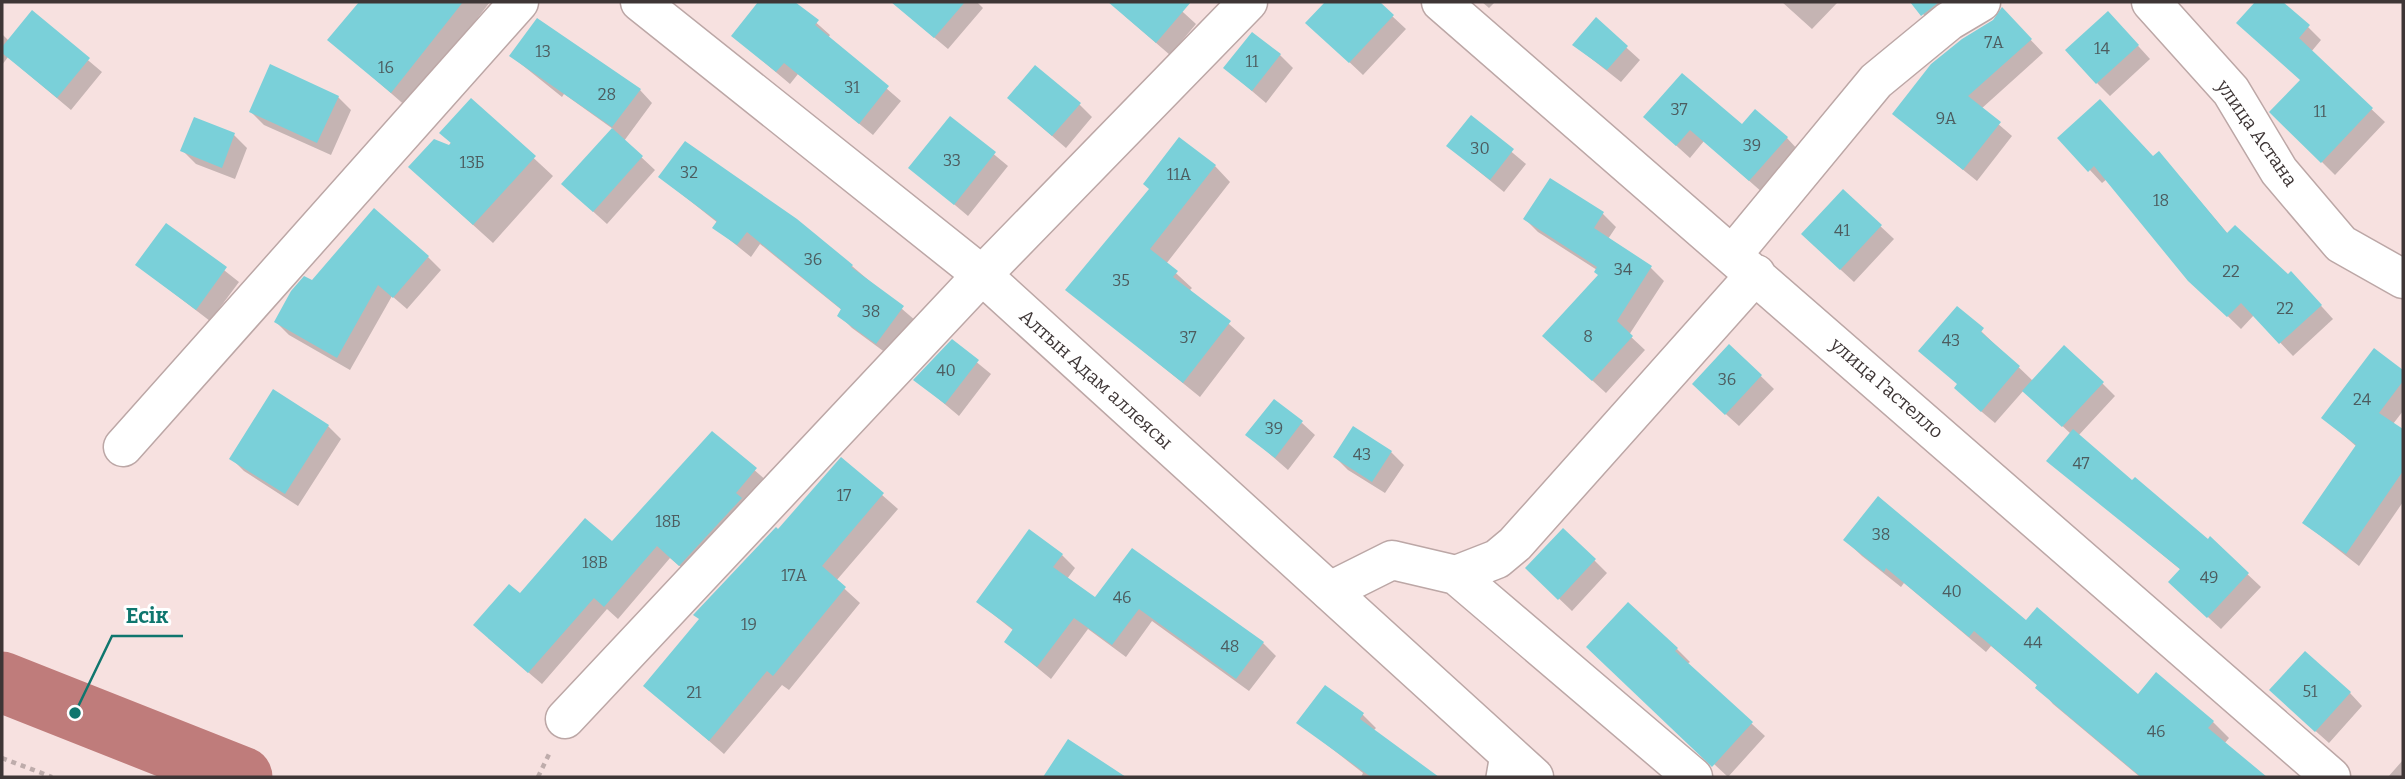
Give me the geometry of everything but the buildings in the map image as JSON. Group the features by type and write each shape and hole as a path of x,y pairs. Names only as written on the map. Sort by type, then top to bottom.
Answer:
{"street":[{"path":"123,447 519,2"},
{"name":"Алтын Адам аллеясы","path":"640,2 982,275 1329,591 1499,763 1534,777"},
{"path":"565,719 982,275 1248,2"},
{"name":"улица Гастелло","path":"1441,2 2331,777"},
{"path":"1456,575 1497,559 1515,544 1744,264 1876,81 1949,21 1981,2"},
{"name":"улица Астана","path":"2151,2 2231,91 2279,171 2341,244 2403,279"},
{"path":"1329,591 1392,560 1456,575 1693,777"}],"path":[{"path":"2,758 52,777"}],"waterway":[{"path":"2,682 242,777"}],"place":[{"name":"Есік","path":"75,713"}]}
